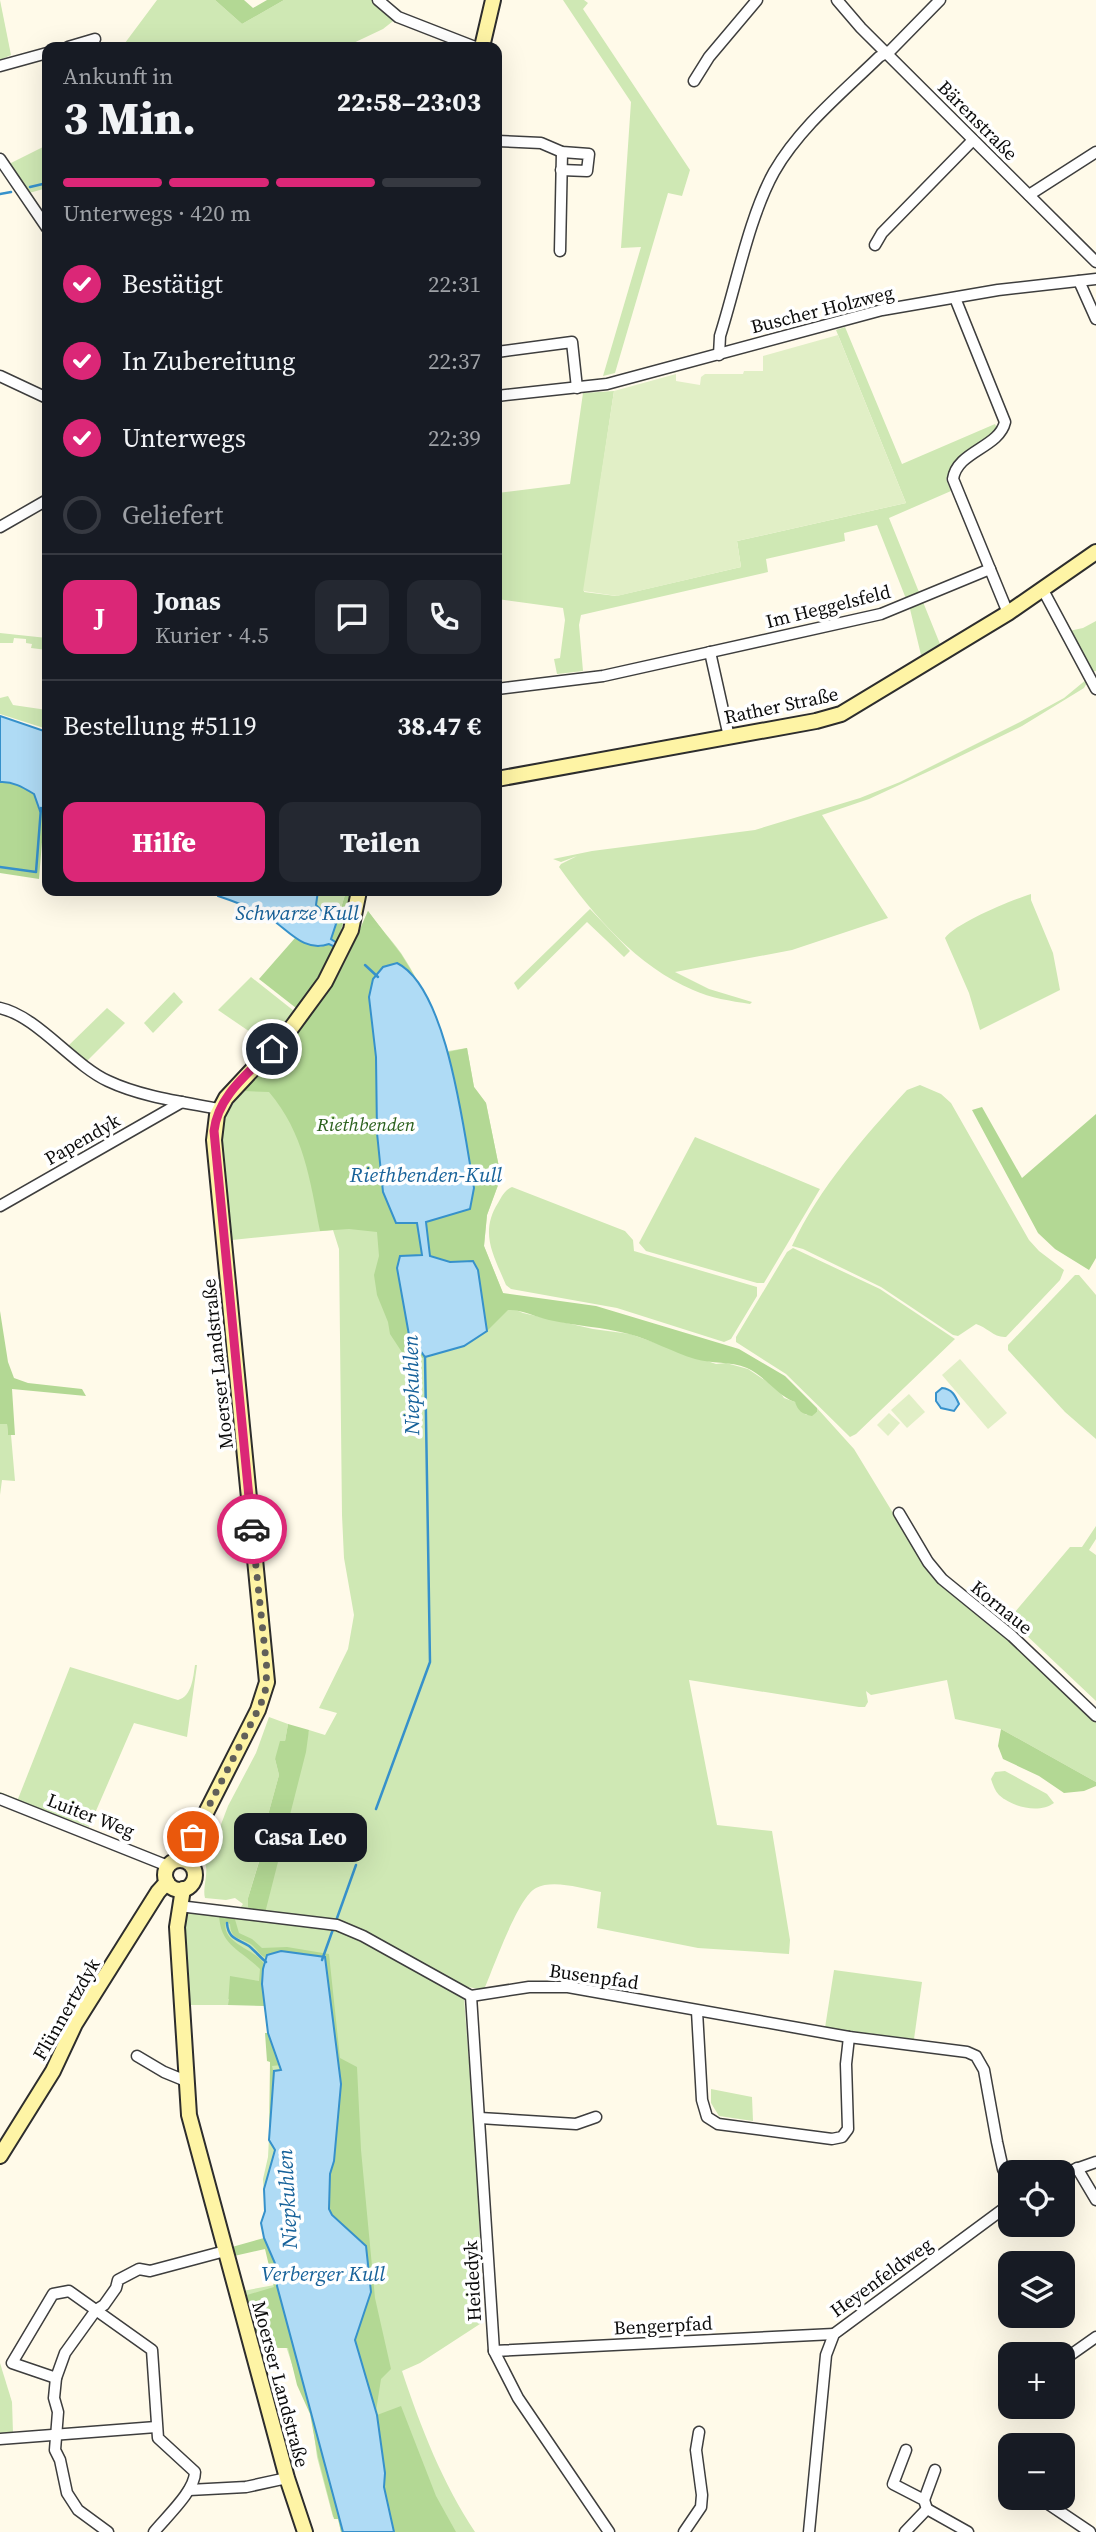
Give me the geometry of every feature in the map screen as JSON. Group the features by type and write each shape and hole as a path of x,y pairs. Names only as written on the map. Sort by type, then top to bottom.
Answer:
{"main road":[{"path":"483,42 493,0"},
{"name":"Rather Straße","path":"502,778 816,721 841,714 1008,613 1096,552"},
{"name":"Moerser Landstraße","path":"175,1863 258,1710 267,1682 214,1140 215,1124 219,1109 230,1092 292,1027 318,993 351,930 358,896"},
{"path":"175,1863 192,1867 192,1883 183,1889 174,1888 167,1882 165,1874 175,1863"},
{"name":"Flünnertzdyk","path":"0,2157 53,2071 75,2024 158,1892 167,1882"},
{"name":"Moerser Landstraße","path":"183,1889 177,1941 189,2115 287,2478 305,2532"}],"street":[{"path":"378,0 398,17 462,42"},
{"path":"694,81 709,57 757,0"},
{"name":"Bärenstraße","path":"837,0 886,53 1096,262"},
{"path":"719,355 720,336 756,215 774,173 793,144 817,118 940,0"},
{"path":"84,42 94,39"},
{"path":"0,66 42,54"},
{"path":"875,245 881,233 973,139"},
{"path":"502,141 541,143 562,152 589,154 587,172 561,170"},
{"path":"560,251 562,152"},
{"path":"1029,195 1096,152"},
{"path":"0,159 42,221"},
{"name":"Buscher Holzweg","path":"502,396 619,382 863,314 1096,279"},
{"path":"1079,281 1096,319"},
{"path":"956,298 1005,422 1000,433 961,462 953,475 954,483 1008,613"},
{"path":"502,351 572,342 577,388"},
{"path":"0,376 42,396"},
{"path":"0,527 42,503"},
{"name":"Im Heggelsfeld","path":"502,689 603,676 881,614 990,569"},
{"path":"1043,590 1096,690"},
{"path":"710,652 729,737"},
{"path":"0,1008 8,1009 107,1081 152,1096 219,1109"},
{"name":"Papendyk","path":"0,1206 182,1102"},
{"name":"Kornaue","path":"899,1513 942,1580 1012,1636 1096,1716"},
{"name":"Luiter Weg","path":"0,1799 175,1863"},
{"path":"179,1906 334,1924 363,1936 471,1996"},
{"name":"Busenpfad","path":"471,1996 529,1987 559,1986 849,2037 967,2052 976,2056 985,2070 1001,2160"},
{"name":"Heidedyk","path":"471,1996 494,2351 518,2398 609,2532"},
{"path":"697,2011 702,2100 707,2117 718,2124 832,2139 842,2137 846,2133 848,2123 846,2064 849,2037"},
{"path":"137,2056 186,2081"},
{"path":"480,2118 576,2124 596,2117"},
{"path":"1096,2162 1077,2168 1096,2200"},
{"name":"Heyenfeldweg","path":"809,2532 826,2355 834,2334 998,2213"},
{"path":"108,2532 78,2510 67,2493 60,2460 55,2450 54,2435 58,2428 58,2412 54,2398 55,2378 65,2353 96,2310 110,2297 118,2280 139,2269 150,2272 225,2251"},
{"path":"55,2378 14,2365 12,2360 53,2294 69,2291 152,2350 158,2438 195,2472 195,2481 189,2490 154,2532"},
{"name":"Bengerpfad","path":"494,2351 834,2334"},
{"path":"1075,2352 1096,2337"},
{"path":"0,2438 156,2427"},
{"path":"684,2532 701,2507 696,2451 699,2432"},
{"path":"906,2450 893,2484 968,2532"},
{"path":"905,2532 925,2505 935,2470"},
{"path":"189,2490 246,2487 287,2478"},
{"path":"1057,2510 1090,2532"}],"green space":[{"path":"0,0 11,55 0,60"},
{"path":"157,0 215,0 242,24 284,0 376,0 397,18 383,29 356,42 126,42"},
{"path":"215,0 244,0 253,8 267,0 284,0 242,24"},
{"path":"563,0 584,0 588,3 583,9 690,170 682,196 668,193 615,373 603,376 641,247 621,248 631,102"},
{"path":"42,148 42,189 29,193 9,164"},
{"path":"845,327 902,464 995,424 998,430 955,463 946,479 951,491 889,518 940,644 921,655 910,609 877,525 844,533 845,541 766,559 768,572 581,615 579,625 583,671 557,674 554,659 560,658 565,620 563,608 502,600 502,492 570,484 583,393 614,391 584,592 616,596 741,567 737,541 906,503 836,330"},
{"path":"838,335 906,503 737,541 741,567 617,596 583,591 614,391 676,374 676,381 700,385 701,377 705,374 763,371 763,356"},
{"path":"1096,621 1096,671 1092,672 1069,631"},
{"path":"0,633 42,637 42,649 31,648 32,644 26,643 26,639 14,638 13,643 0,643"},
{"path":"1087,679 1084,688 1022,726 869,799 822,815 888,918 792,950 675,972 709,989 752,1002 750,1004 700,993 654,968 635,954 602,921 559,867 577,856 561,862 553,859 592,851 755,830 860,798 900,782 1020,722 1064,698"},
{"path":"8,696 13,705 42,709 42,727 0,714 0,698"},
{"path":"6,781 21,786 34,794 39,810 42,808 39,879 0,873 0,782"},
{"path":"1031,894 1053,953 1060,990 980,1030 969,993 945,938 972,919"},
{"path":"317,896 345,896 336,924 316,905"},
{"path":"345,896 351,896 337,943 331,940"},
{"path":"590,909 630,951 624,957 587,922 518,990 514,983"},
{"name":"Riethbenden","path":"368,911 401,953 415,976 448,1051 467,1048 474,1087 486,1103 501,1177 487,1215 484,1246 503,1293 516,1310 593,1329 630,1334 716,1364 726,1363 748,1369 778,1389 784,1398 795,1402 806,1415 817,1412 817,1408 854,1449 918,1554 940,1582 1051,1677 1096,1720 1096,1782 1001,1729 955,1719 947,1680 871,1695 866,1691 868,1702 865,1707 859,1707 689,1680 717,1825 772,1831 790,1940 789,1954 698,1948 597,1928 601,1892 551,1884 536,1888 522,1905 484,1990 463,1986 477,2164 483,2322 420,2363 402,2371 433,2454 452,2494 475,2532 341,2532 338,2518 333,2517 317,2457 311,2412 286,2346 260,2347 243,2291 274,2285 267,2247 263,2179 268,2157 271,2098 270,2047 263,1999 228,1999 228,2005 188,2005 187,1997 184,1909 261,1919 309,1730 325,1735 337,1713 319,1708 348,1649 354,1615 344,1558 342,1515 339,1249 333,1230 232,1240 221,1134 226,1115 237,1098 282,1049 324,997 344,964"},
{"name":"Riethbenden","path":"368,911 414,975 405,967 376,1057 377,1133 417,1222 422,1256 400,1256 397,1268 409,1335 425,1357 409,1363 390,1334 377,1295 374,1275 379,1256 377,1232 349,1229 320,1231 304,1158 290,1124 269,1092 243,1091 296,1034 331,988"},
{"path":"295,938 320,947 329,944 335,947 296,1008 259,979"},
{"path":"251,977 294,1011 266,1043 218,1010"},
{"path":"174,992 183,1002 153,1033 144,1023"},
{"path":"107,1008 125,1023 86,1062 67,1047"},
{"path":"467,1048 474,1087 486,1103 501,1177 487,1215 484,1246 503,1293 596,1306 739,1349 785,1376 817,1408 817,1412 812,1416 803,1413 795,1402 747,1368 695,1359 629,1334 549,1320 513,1310 508,1310 487,1331 478,1270 472,1261 450,1262 430,1256 426,1222 470,1208 474,1188 448,1052"},
{"path":"920,1085 941,1094 951,1103 1029,1240 1064,1270 1060,1280 1006,1337 998,1336 976,1324 958,1336 953,1335 881,1287 792,1246 815,1204 843,1164 907,1090"},
{"path":"982,1107 1022,1178 1096,1114 1096,1258 1089,1270 1055,1249 1038,1233 972,1110"},
{"path":"695,1137 820,1189 764,1283 646,1251 639,1243"},
{"path":"512,1187 625,1231 633,1240 634,1251 757,1287 757,1296 731,1339 724,1342 617,1308 511,1289 506,1285 497,1264 489,1234 492,1214 504,1194"},
{"path":"793,1248 880,1289 955,1339 850,1437 786,1374 736,1342 736,1337 787,1252"},
{"path":"1075,1275 1079,1275 1096,1295 1096,1439 1065,1412 1008,1350 1008,1345"},
{"path":"0,1311 8,1362 14,1378 28,1383 82,1389 86,1396 12,1389 15,1435 8,1435 7,1424 0,1424"},
{"path":"960,1359 1007,1413 988,1429 942,1375"},
{"path":"909,1394 925,1412 907,1428 891,1410"},
{"path":"889,1413 900,1423 888,1436 877,1425"},
{"path":"0,1424 7,1424 8,1435 11,1435 15,1481 2,1480 0,1495"},
{"path":"1096,1526 1096,1539 1089,1550 1096,1555 1096,1701 1009,1619 1070,1547 1082,1547"},
{"path":"195,1665 187,1737 134,1723 89,1827 0,1795 0,1792 18,1799 70,1667 178,1700 189,1691"},
{"path":"269,1717 288,1724 285,1741 275,1759 279,1775 268,1815 266,1838 248,1898 249,1909 240,1908 243,1904 235,1898 205,1898 206,1867 201,1857 194,1854 196,1850 205,1853 217,1835 228,1806 256,1753"},
{"path":"288,1724 309,1730 306,1752 265,1913 252,1912 248,1907 248,1898 266,1839 268,1815 279,1775 275,1759 280,1741 285,1741"},
{"path":"1001,1729 1096,1782 1096,1786 1084,1791 1064,1793 1039,1776 1003,1759 998,1746"},
{"path":"1005,1771 1047,1794 1054,1803 1041,1808 1026,1808 1004,1799 996,1792 991,1779 995,1772"},
{"path":"219,1914 234,1916 239,1933 262,1948 287,1947 329,1954 340,2058 357,2067 361,2150 375,2298 391,2369 381,2379 376,2411 355,2340 371,2292 366,2246 332,2215 329,2209 330,2174 334,2161 341,2084 325,1958 306,1955 266,1958 236,1937 230,1924 226,1922 228,1935 232,1940 257,1956 264,1964 262,1980 265,2006 228,2005 230,1976 259,1981 260,1969 227,1940 220,1925"},
{"path":"834,1970 922,1982 914,2039 825,2028"},
{"path":"265,2033 268,2033 281,2065 272,2066 275,2079 269,2140 270,2062 267,2061"},
{"path":"711,2089 752,2097 753,2121 719,2116 711,2103"},
{"path":"264,2238 277,2268 277,2286 343,2532 338,2519 334,2519 310,2414 297,2385 288,2348 260,2348 247,2295 274,2287 265,2249 234,2256 232,2247"},
{"path":"0,2363 12,2402 13,2433 0,2433"},
{"path":"401,2406 436,2496 456,2532 394,2532 384,2487 385,2473 377,2415"}],"water":[{"path":"0,716 42,730 42,810 40,811 34,794 14,784 0,782"},
{"name":"Schwarze Kull","path":"218,896 317,896 316,905 336,924 331,939 337,943 335,947 329,944 320,946 304,943 268,917"},
{"name":"Riethbenden-Kull","path":"397,963 415,978 429,1001 441,1031 459,1100 474,1188 470,1209 426,1222 430,1256 450,1262 473,1261 478,1270 487,1331 464,1346 425,1357 409,1335 397,1268 400,1256 422,1255 417,1223 396,1223 383,1192 377,1133 376,1057 369,997 373,979 383,967"},
{"path":"942,1388 951,1391 956,1398 959,1404 954,1411 941,1408 936,1401 936,1393"},
{"name":"Verberger Kull","path":"281,1951 325,1957 341,2084 334,2161 330,2174 329,2209 332,2215 366,2246 371,2292 355,2340 377,2415 385,2473 384,2487 394,2532 343,2532 277,2286 277,2268 264,2238 261,2223 265,2211 264,2189 275,2150 269,2140 274,2071 281,2070 268,2033 262,1984 263,1969 267,1955"}],"waterway":[{"path":"30,187 42,184"},
{"path":"0,194 11,192"},
{"path":"0,867 36,872 41,808"},
{"name":"Niepkuhlen","path":"365,965 378,977"},
{"name":"Niepkuhlen","path":"376,1809 430,1662 425,1357"},
{"name":"Niepkuhlen","path":"322,1960 356,1865"},
{"path":"227,1923 232,1935 266,1962"}],"way so far":[{"path":"193,1837 265,1694 267,1670 252,1529"}],"place":[{"name":"Casa Leo","path":"193,1837"}],"route":[{"path":"252,1529 214,1131 219,1109 226,1098 272,1049"}]}
